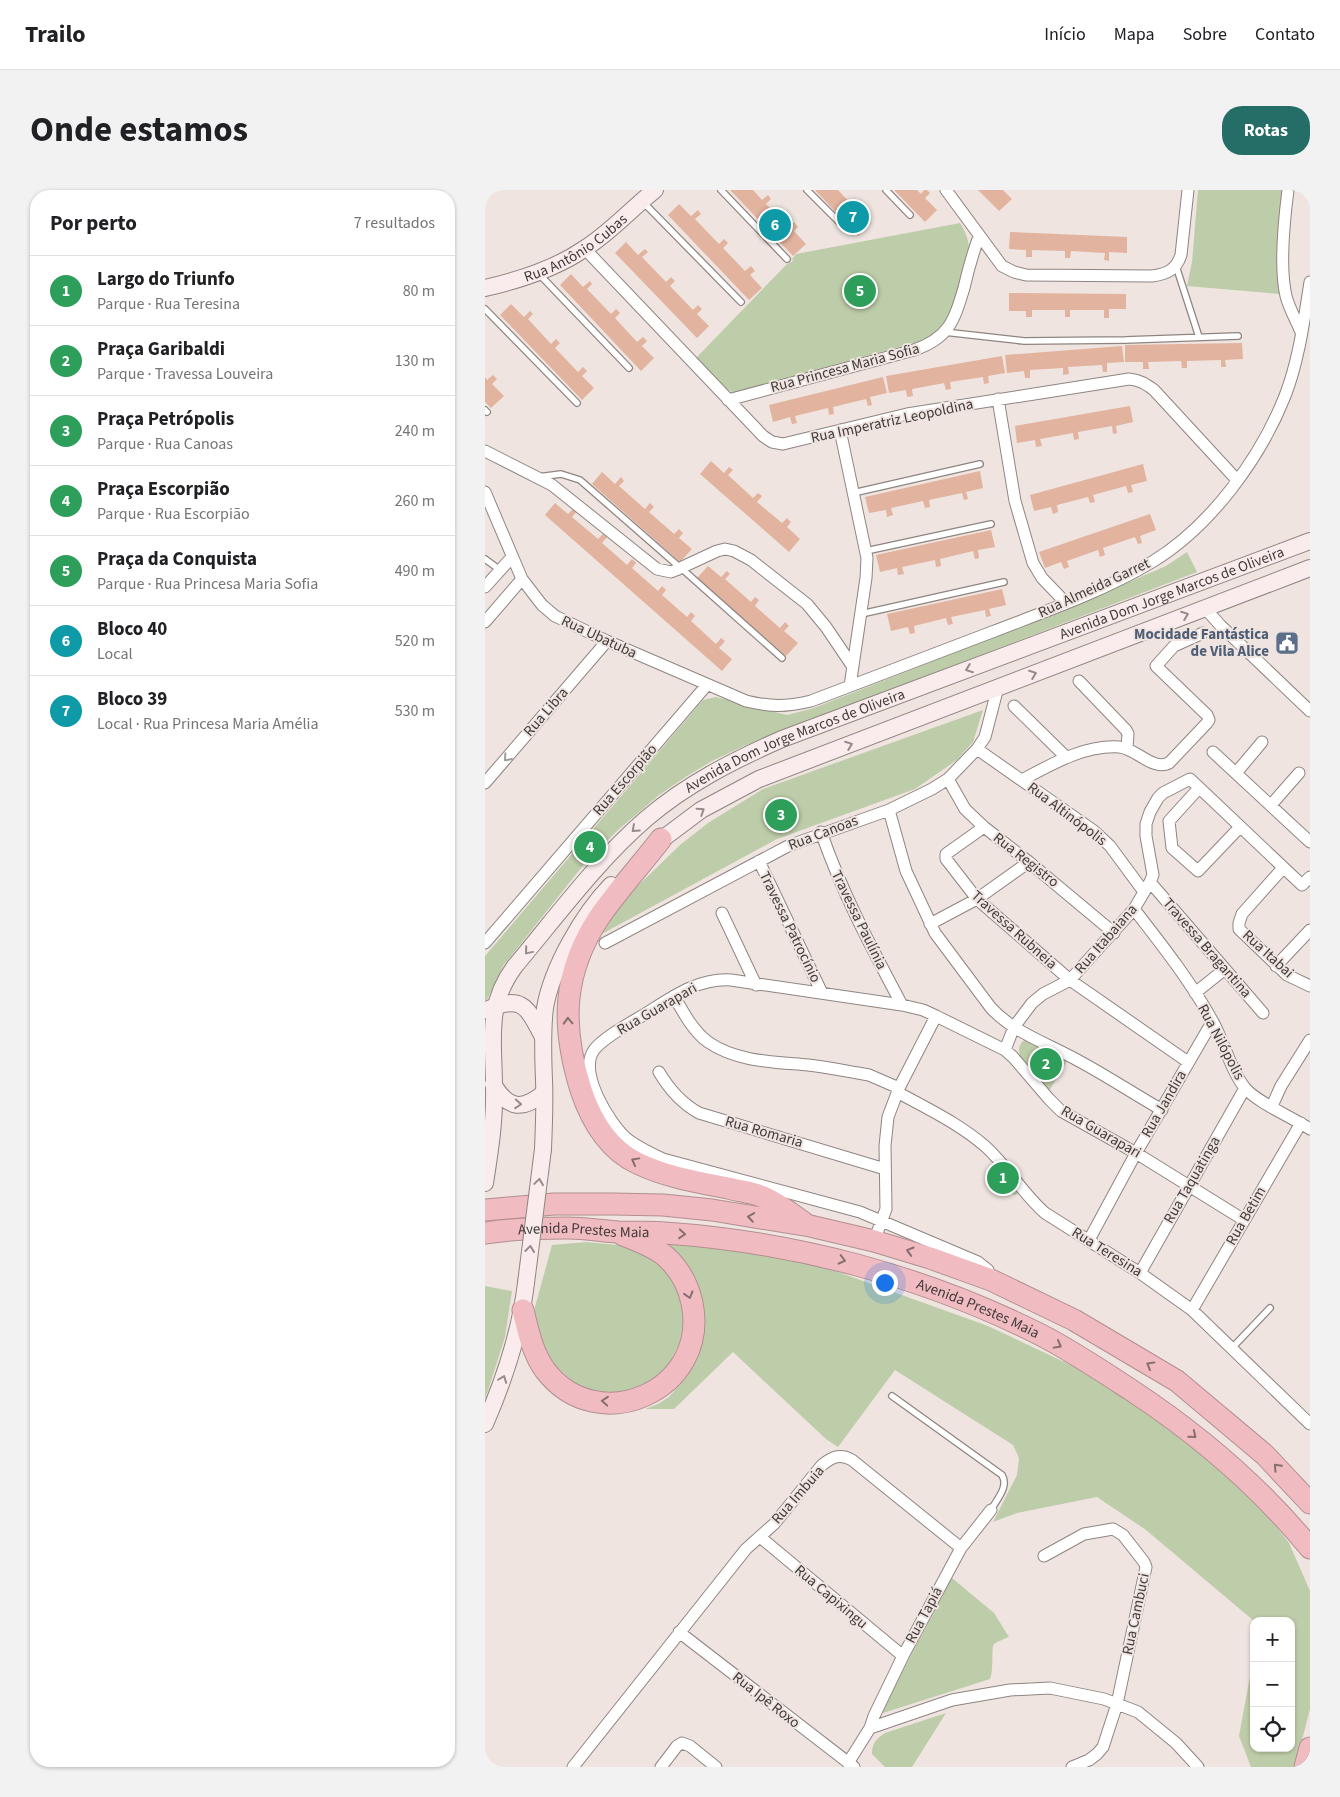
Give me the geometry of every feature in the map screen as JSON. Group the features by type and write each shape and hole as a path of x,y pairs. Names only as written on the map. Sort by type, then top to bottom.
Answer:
{"highway":[{"path":"661,839 600,916 581,951 574,970 568,996 568,1035 585,1102 604,1136 623,1154 635,1162 671,1176 763,1197 810,1226"},
{"name":"Avenida Prestes Maia","path":"485,1210 554,1204 663,1205 712,1210 810,1226 878,1231 929,1258 991,1280 1074,1320 1177,1381 1265,1455 1310,1502"},
{"name":"Avenida Prestes Maia","path":"485,1233 570,1228 711,1237 807,1252 868,1267 945,1293 995,1313 1042,1335 1086,1360 1173,1418 1247,1481 1309,1549"},
{"path":"524,1295 533,1347 545,1369 563,1388 583,1398 607,1402 628,1402 656,1391 663,1386 679,1367 691,1346 694,1323 690,1296 682,1276 676,1267 663,1255 616,1232"},
{"path":"1305,1767 1310,1748"}],"main road":[{"name":"Rua Antônio Cubas","path":"485,288 538,272 585,249 655,190"},
{"name":"Avenida Dom Jorge Marcos de Oliveira","path":"485,1183 491,1147 494,1088 490,1008 504,981 515,966 611,852 648,817 671,799 731,762 782,739 1310,542"},
{"name":"Avenida Dom Jorge Marcos de Oliveira","path":"524,1295 543,1149 543,1037 545,1006 554,978 579,926 609,887 638,857 701,810 759,779 1310,568"},
{"path":"490,1008 509,1003 519,1004 526,1008 543,1037"},
{"path":"485,1072 500,1097 515,1105 527,1104 544,1093"},
{"path":"485,1424 507,1369 524,1295"}],"street":[{"path":"946,190 1002,266 1013,272 1026,275 1152,276 1168,273 1176,266 1181,255 1188,190"},
{"path":"1288,190 1285,222 1284,283 1286,297 1301,334"},
{"name":"Rua Princesa Maria Sofia","path":"728,400 914,350 934,342 956,317 979,236"},
{"name":"Rua Imperatriz Leopoldina","path":"585,249 763,436 777,444 907,414 1129,379 1143,382 1154,390 1237,480"},
{"name":"Rua Almeida Garret","path":"779,706 811,701 1066,603 1134,572 1171,549 1201,523 1237,480 1275,419 1293,373 1310,282"},
{"path":"998,399 1015,501 1033,563 1042,578 1066,603"},
{"path":"840,430 866,551 866,578 850,686"},
{"path":"485,451 536,477 571,500 651,565 663,571 671,572 678,566 717,551 734,551 751,560 807,604 826,627 853,667"},
{"name":"Rua Ubatuba","path":"485,492 522,579 533,595 555,616 607,642 706,686 764,706 779,706"},
{"path":"485,587 512,557"},
{"path":"485,622 522,579"},
{"path":"1204,607 1227,632 1310,710"},
{"path":"1021,780 1066,757 1105,748 1127,748 1157,764 1166,765 1173,760 1209,720 1207,715 1156,666 1173,646 1203,633"},
{"name":"Rua Libra","path":"485,784 607,642"},
{"path":"1079,681 1126,730 1128,734 1127,748"},
{"name":"Rua Escorpião","path":"485,943 706,686"},
{"name":"Rua Canoas","path":"605,943 788,846 821,832 889,810 948,779 977,750 985,737 998,687"},
{"path":"1014,706 1066,757"},
{"path":"1236,773 1262,742"},
{"name":"Rua Altinópolis","path":"977,750 1094,831 1147,887"},
{"path":"1213,752 1309,839"},
{"path":"1271,805 1299,773"},
{"name":"Rua Registro","path":"948,779 965,809 984,828 1029,862 1114,933"},
{"path":"1147,887 1153,871 1147,845 1146,830 1153,804 1163,794 1190,779 1302,885 1310,876"},
{"path":"1199,788 1169,820 1173,848 1198,871 1240,827"},
{"path":"889,810 906,872 930,924 1000,1018 1078,1060 1162,1110"},
{"name":"Travessa Rubneia","path":"984,828 946,854 946,859 977,899 1070,980 1188,1062"},
{"name":"Travessa Paulínia","path":"821,832 849,905 902,1005"},
{"name":"Travessa Patrocínio","path":"759,861 822,993"},
{"path":"930,924 977,899 1029,862"},
{"name":"Rua Itabai","path":"1283,868 1242,914 1239,923 1241,932 1276,966 1295,980 1310,986"},
{"name":"Rua Itabaiana","path":"1005,1050 1014,1027 1036,999 1070,980 1134,909 1147,887"},
{"name":"Travessa Bragantina","path":"1147,887 1225,969 1263,1013"},
{"name":"Rua Nilópolis","path":"1134,909 1195,993 1213,1022 1245,1088 1253,1095 1305,1126"},
{"path":"722,913 756,985"},
{"path":"1276,966 1310,930"},
{"path":"1195,993 1225,969"},
{"name":"Rua Guarapari","path":"878,1231 860,1212 663,1159 634,1144 619,1130 600,1101 589,1069 591,1053 601,1042 674,996 708,981 723,979 902,1005 923,1010 1005,1050 1061,1111 1136,1153 1244,1220"},
{"name":"Rua Teresina","path":"674,996 689,1021 702,1036 731,1054 750,1059 819,1066 869,1075 898,1090 967,1132 1005,1166 1039,1208 1140,1273 1192,1310 1310,1424"},
{"path":"878,1231 886,1209 885,1146 888,1117 898,1090 936,1016"},
{"name":"Rua Jandira","path":"1089,1240 1136,1153 1213,1022"},
{"path":"1271,1106 1281,1086 1310,1040"},
{"name":"Rua Romaria","path":"659,1072 672,1092 686,1105 699,1113 885,1169"},
{"name":"Rua Taquatinga","path":"1140,1273 1245,1088"},
{"name":"Rua Betim","path":"1192,1310 1244,1220 1305,1126"},
{"name":"Rua Imbuia","path":"573,1767 746,1549 774,1524 822,1465 831,1458 843,1456 852,1460 961,1548"},
{"name":"Rua Tapiá","path":"851,1765 903,1656 961,1548 991,1510"},
{"name":"Rua Cambuci","path":"1044,1556 1084,1534 1113,1529 1123,1536 1144,1562 1147,1572 1117,1704 1103,1746 1089,1760 1072,1767"},
{"name":"Rua Capixingu","path":"759,1537 903,1656"},
{"name":"Rua Ipê Roxo","path":"679,1632 851,1765"},
{"path":"870,1728 952,1700 1010,1690 1050,1688 1104,1698 1138,1712 1176,1743 1198,1767"},
{"path":"661,1767 677,1746 682,1743 690,1746 716,1767"}],"lane":[{"path":"721,190 787,259"},
{"path":"807,190 840,223"},
{"path":"885,190 910,215"},
{"path":"642,201 741,302"},
{"path":"1176,266 1199,337"},
{"path":"538,272 629,368"},
{"path":"485,309 577,403"},
{"path":"944,332 1024,342 1238,336"},
{"path":"853,493 980,464"},
{"path":"536,477 561,474 580,480 782,658"},
{"path":"866,551 991,524"},
{"path":"485,559 500,570"},
{"path":"861,614 1005,582"},
{"path":"1232,1348 1270,1308"},
{"path":"893,1396 1003,1475 1005,1487 991,1510"}],"green space":[{"path":"1198,190 1284,190 1280,294 1187,286 1192,262"},
{"path":"960,223 967,237 969,251 951,316 934,334 924,340 734,393 727,389 696,358 786,265 793,261 792,259 796,254"},
{"path":"1187,552 1197,572 744,746 712,761 687,776 659,795 618,830 585,863 503,966 487,1000 485,1000 485,956 703,700 716,697 787,715 814,708 1071,607 1166,566"},
{"path":"983,710 973,742 957,760 915,789 777,839 598,936 620,903 680,845 708,823 763,789"},
{"path":"1026,1039 1067,1061 1049,1091 1020,1056 1020,1046"},
{"path":"1003,1170 1019,1193 1015,1195 991,1185"},
{"path":"587,1242 628,1246 650,1256 668,1273 680,1294 684,1318 680,1342 669,1364 652,1381 630,1391 605,1394 580,1388 544,1355 535,1332 535,1307 552,1245"},
{"path":"653,1242 743,1251 827,1268 988,1326 1073,1366 1166,1418 1258,1503 1289,1543 1310,1591 1310,1709 1295,1767 1251,1767 1239,1736 1250,1677 1250,1752 1295,1752 1295,1617 1250,1618 1146,1530 1097,1497 1017,1513 993,1522 1017,1475 1019,1458 1013,1445 895,1370 838,1447 826,1439 733,1352 674,1409 645,1409 669,1397 688,1375 698,1355 704,1326 701,1304"},
{"path":"485,1286 512,1291 505,1337 485,1400"},
{"path":"952,1578 994,1613 1009,1637 994,1644 990,1679 883,1713 881,1712"},
{"path":"946,1713 912,1767 885,1767 872,1754 875,1742 885,1733"}],"building":[{"path":"730,190 753,190 762,200 768,195 771,199 766,204 789,227 794,222 798,227 794,231 806,244 793,256"},
{"path":"815,190 838,190 854,207 860,202 864,206 859,211 871,223 858,236"},
{"path":"894,190 917,190 921,194 924,190 927,190 930,193 925,198 937,210 925,222"},
{"path":"978,190 1003,190 1012,199 999,211"},
{"path":"679,204 691,216 698,210 701,214 695,219 719,244 724,239 728,243 723,248 745,271 751,266 755,271 750,275 762,288 749,300 668,215"},
{"path":"1010,232 1127,237 1127,253 1109,252 1109,261 1104,260 1105,253 1071,251 1070,258 1065,258 1065,251 1032,250 1032,257 1026,257 1026,250 1009,249"},
{"path":"626,242 638,255 645,249 648,252 642,257 666,282 671,277 675,281 670,286 693,310 698,305 702,309 697,314 709,326 697,338 615,253"},
{"path":"571,274 583,287 590,281 592,284 587,289 611,314 616,309 620,313 615,318 637,342 643,337 647,341 642,346 654,358 641,371 560,285"},
{"path":"1009,293 1126,294 1126,309 1109,309 1109,318 1104,318 1104,310 1070,310 1070,317 1065,317 1065,310 1032,310 1032,317 1026,317 1026,311 1009,311"},
{"path":"511,304 524,317 530,311 533,314 528,319 551,344 556,339 560,343 555,348 578,372 583,367 587,371 582,376 594,388 582,400 500,315"},
{"path":"1242,343 1243,359 1225,360 1226,367 1221,367 1221,360 1187,361 1187,368 1182,368 1181,361 1148,362 1149,369 1143,369 1143,362 1125,362 1125,345"},
{"path":"1122,346 1124,362 1107,363 1107,372 1103,372 1102,365 1068,367 1069,374 1063,375 1063,368 1030,370 1030,378 1025,378 1024,371 1007,373 1005,355"},
{"path":"1002,356 1005,373 988,376 989,383 984,384 983,377 950,382 951,389 946,390 944,383 912,389 913,396 907,397 906,390 889,393 886,376"},
{"path":"493,375 497,379 492,384 504,396 491,408 485,402 485,377 487,380"},
{"path":"883,377 887,393 870,397 872,405 868,406 866,399 833,407 834,414 829,415 828,408 795,416 797,423 792,424 790,417 773,422 769,405"},
{"path":"1130,406 1133,422 1116,426 1117,433 1113,434 1112,426 1078,432 1079,439 1074,440 1073,433 1040,439 1042,446 1036,447 1035,440 1017,443 1015,426"},
{"path":"711,461 724,473 729,467 733,470 728,475 753,498 758,493 762,496 757,502 782,523 787,518 791,522 787,527 800,539 789,552 700,474"},
{"path":"1143,464 1147,481 1131,485 1133,492 1128,493 1126,486 1093,495 1095,502 1090,503 1088,497 1057,505 1058,512 1053,514 1051,507 1034,511 1030,495"},
{"path":"980,471 983,488 966,492 968,499 964,500 962,493 929,500 930,507 925,508 923,501 891,508 893,515 887,517 886,510 869,513 865,497"},
{"path":"602,472 615,484 621,477 624,481 619,486 645,509 650,503 654,507 649,512 674,534 679,529 683,533 679,538 692,549 680,562 592,484"},
{"path":"555,503 568,514 574,508 577,511 572,517 598,539 603,534 607,537 602,543 627,565 632,559 636,563 632,568 658,591 662,586 666,590 662,595 687,617 691,612 695,616 691,621 716,644 721,638 725,641 719,648 732,659 722,671 545,515"},
{"path":"1150,514 1156,530 1140,536 1142,543 1138,544 1135,537 1103,548 1105,555 1100,557 1098,550 1067,561 1069,567 1064,569 1061,562 1045,568 1039,552"},
{"path":"991,530 995,547 978,550 979,558 975,559 973,551 940,559 941,566 936,567 935,560 902,567 904,574 898,575 897,568 880,572 876,555"},
{"path":"708,566 721,577 727,571 730,574 725,579 751,602 755,597 759,600 755,606 780,628 785,622 789,626 784,631 798,643 786,656 697,578"},
{"path":"1002,589 1006,605 989,609 991,616 986,617 985,610 951,617 953,624 948,625 946,618 914,626 915,633 910,634 908,627 891,631 887,614"}],"place":[{"name":"Bloco 39","path":"853,217"},
{"name":"Bloco 40","path":"775,225"},
{"name":"Praça da Conquista","path":"860,291"},
{"name":"Mocidade Fantástica de Vila Alice","path":"1287,643"},
{"name":"Praça Petrópolis","path":"781,815"},
{"name":"Praça Escorpião","path":"590,847"},
{"name":"Praça Garibaldi","path":"1046,1064"},
{"name":"Largo do Triunfo","path":"1003,1178"}]}
